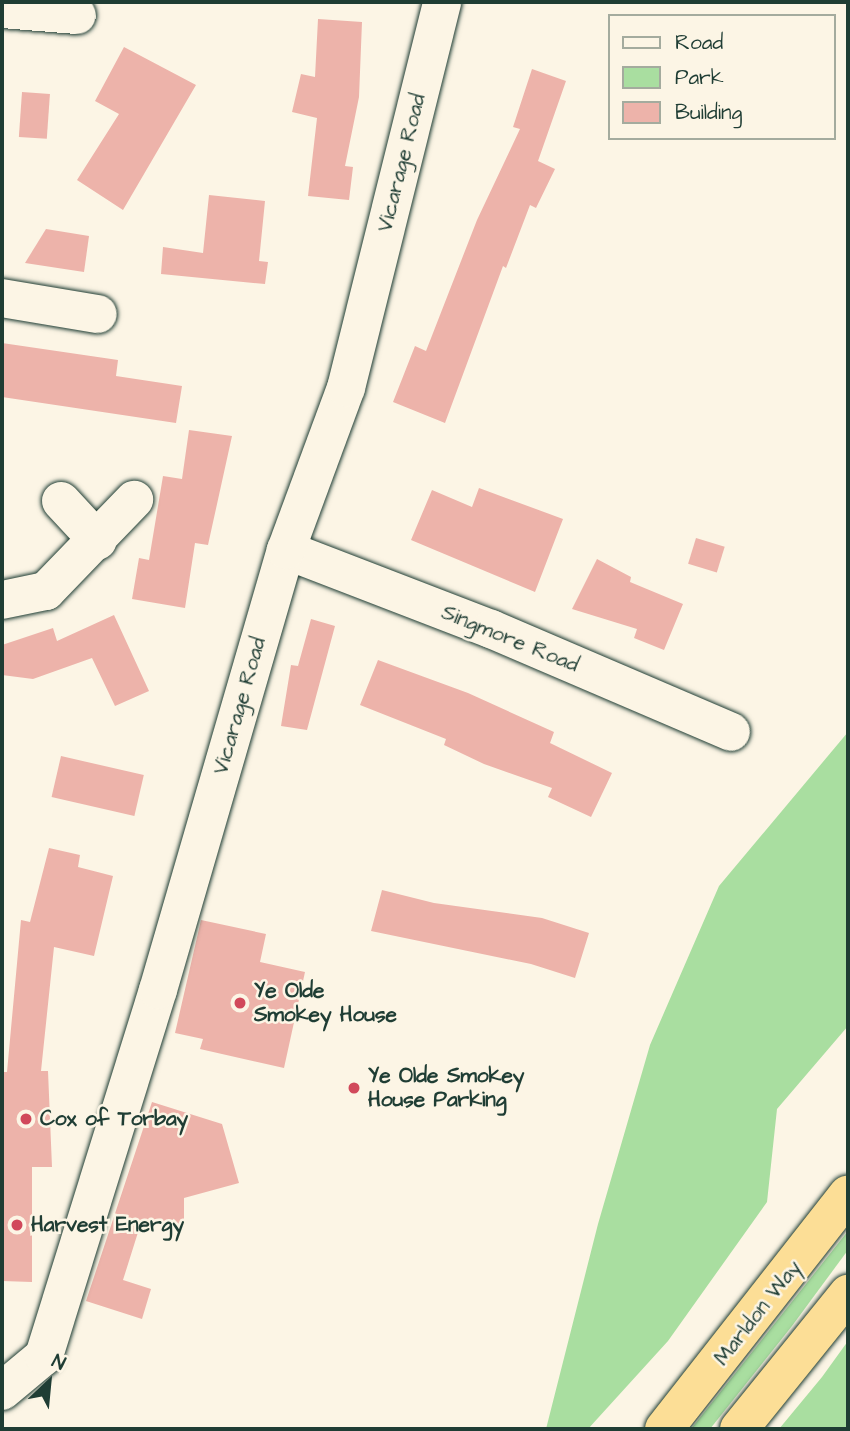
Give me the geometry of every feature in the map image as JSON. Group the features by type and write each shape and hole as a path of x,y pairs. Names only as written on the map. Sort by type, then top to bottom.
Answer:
{"highway":[{"name":"Marldon Way","path":"664,1429 848,1194"},
{"path":"739,1429 848,1294"}],"street":[{"name":"Vicarage Road","path":"2,1391 44,1356 155,1002 286,550 346,388 442,2"},
{"path":"2,9 77,15"},
{"path":"2,298 99,314"},
{"path":"2,600 46,591 98,541 134,500"},
{"path":"61,502 98,541"},
{"name":"Singmore Road","path":"286,550 491,629 732,732"}],"green space":[{"path":"848,732 848,1026 777,1109 767,1202 668,1341 588,1429 546,1429 598,1224 650,1045 719,886"},
{"path":"848,1231 848,1250 792,1326 710,1429 691,1429"},
{"path":"848,1341 848,1429 779,1429 822,1377"}],"building":[{"path":"318,19 362,22 359,97 345,166 353,167 349,200 308,196 317,118 292,112 301,74 315,77"},
{"path":"124,47 196,85 123,210 77,180 119,114 95,101"},
{"path":"532,69 566,81 538,161 555,169 536,208 530,205 506,268 503,266 445,423 393,402 415,346 426,351 477,220 520,129 513,127"},
{"path":"22,92 50,94 47,139 19,137"},
{"path":"209,195 265,201 259,261 268,262 265,284 161,274 163,247 203,253"},
{"path":"46,229 89,236 84,272 25,263"},
{"path":"2,343 118,360 116,376 182,386 176,423 2,397"},
{"path":"189,430 232,436 208,545 195,543 185,608 132,599 139,558 149,560 163,476 182,479"},
{"path":"479,488 563,519 535,592 411,540 432,490 472,507"},
{"path":"696,538 725,547 717,573 688,564"},
{"path":"597,559 631,577 630,582 683,604 664,650 634,638 637,629 572,609"},
{"path":"114,615 149,691 115,706 92,658 33,679 2,675 2,645 53,628 57,641"},
{"path":"311,619 335,626 307,730 281,726 291,665 298,666"},
{"path":"378,660 468,693 554,732 550,743 612,773 591,817 548,797 552,788 484,764 444,745 446,739 360,705"},
{"path":"61,756 144,775 134,816 52,797"},
{"path":"49,848 80,855 78,867 113,876 94,956 54,947 41,1071 48,1071 52,1167 32,1167 32,1282 2,1281 2,1072 7,1072 21,920 30,922"},
{"path":"382,890 434,903 542,918 589,933 575,978 531,964 371,931"},
{"name":"Ye Olde Smokey House","path":"201,920 266,934 260,962 305,972 284,1068 200,1049 203,1039 175,1033"},
{"path":"152,1102 222,1124 239,1183 184,1198 184,1226 140,1226 123,1280 151,1289 142,1319 86,1301"}],"place":[{"name":"Ye Olde Smokey House","path":"240,1003"},
{"name":"Ye Olde Smokey House Parking","path":"354,1088"},
{"name":"Cox of Torbay","path":"26,1119"},
{"name":"Harvest Energy","path":"17,1225"}]}
